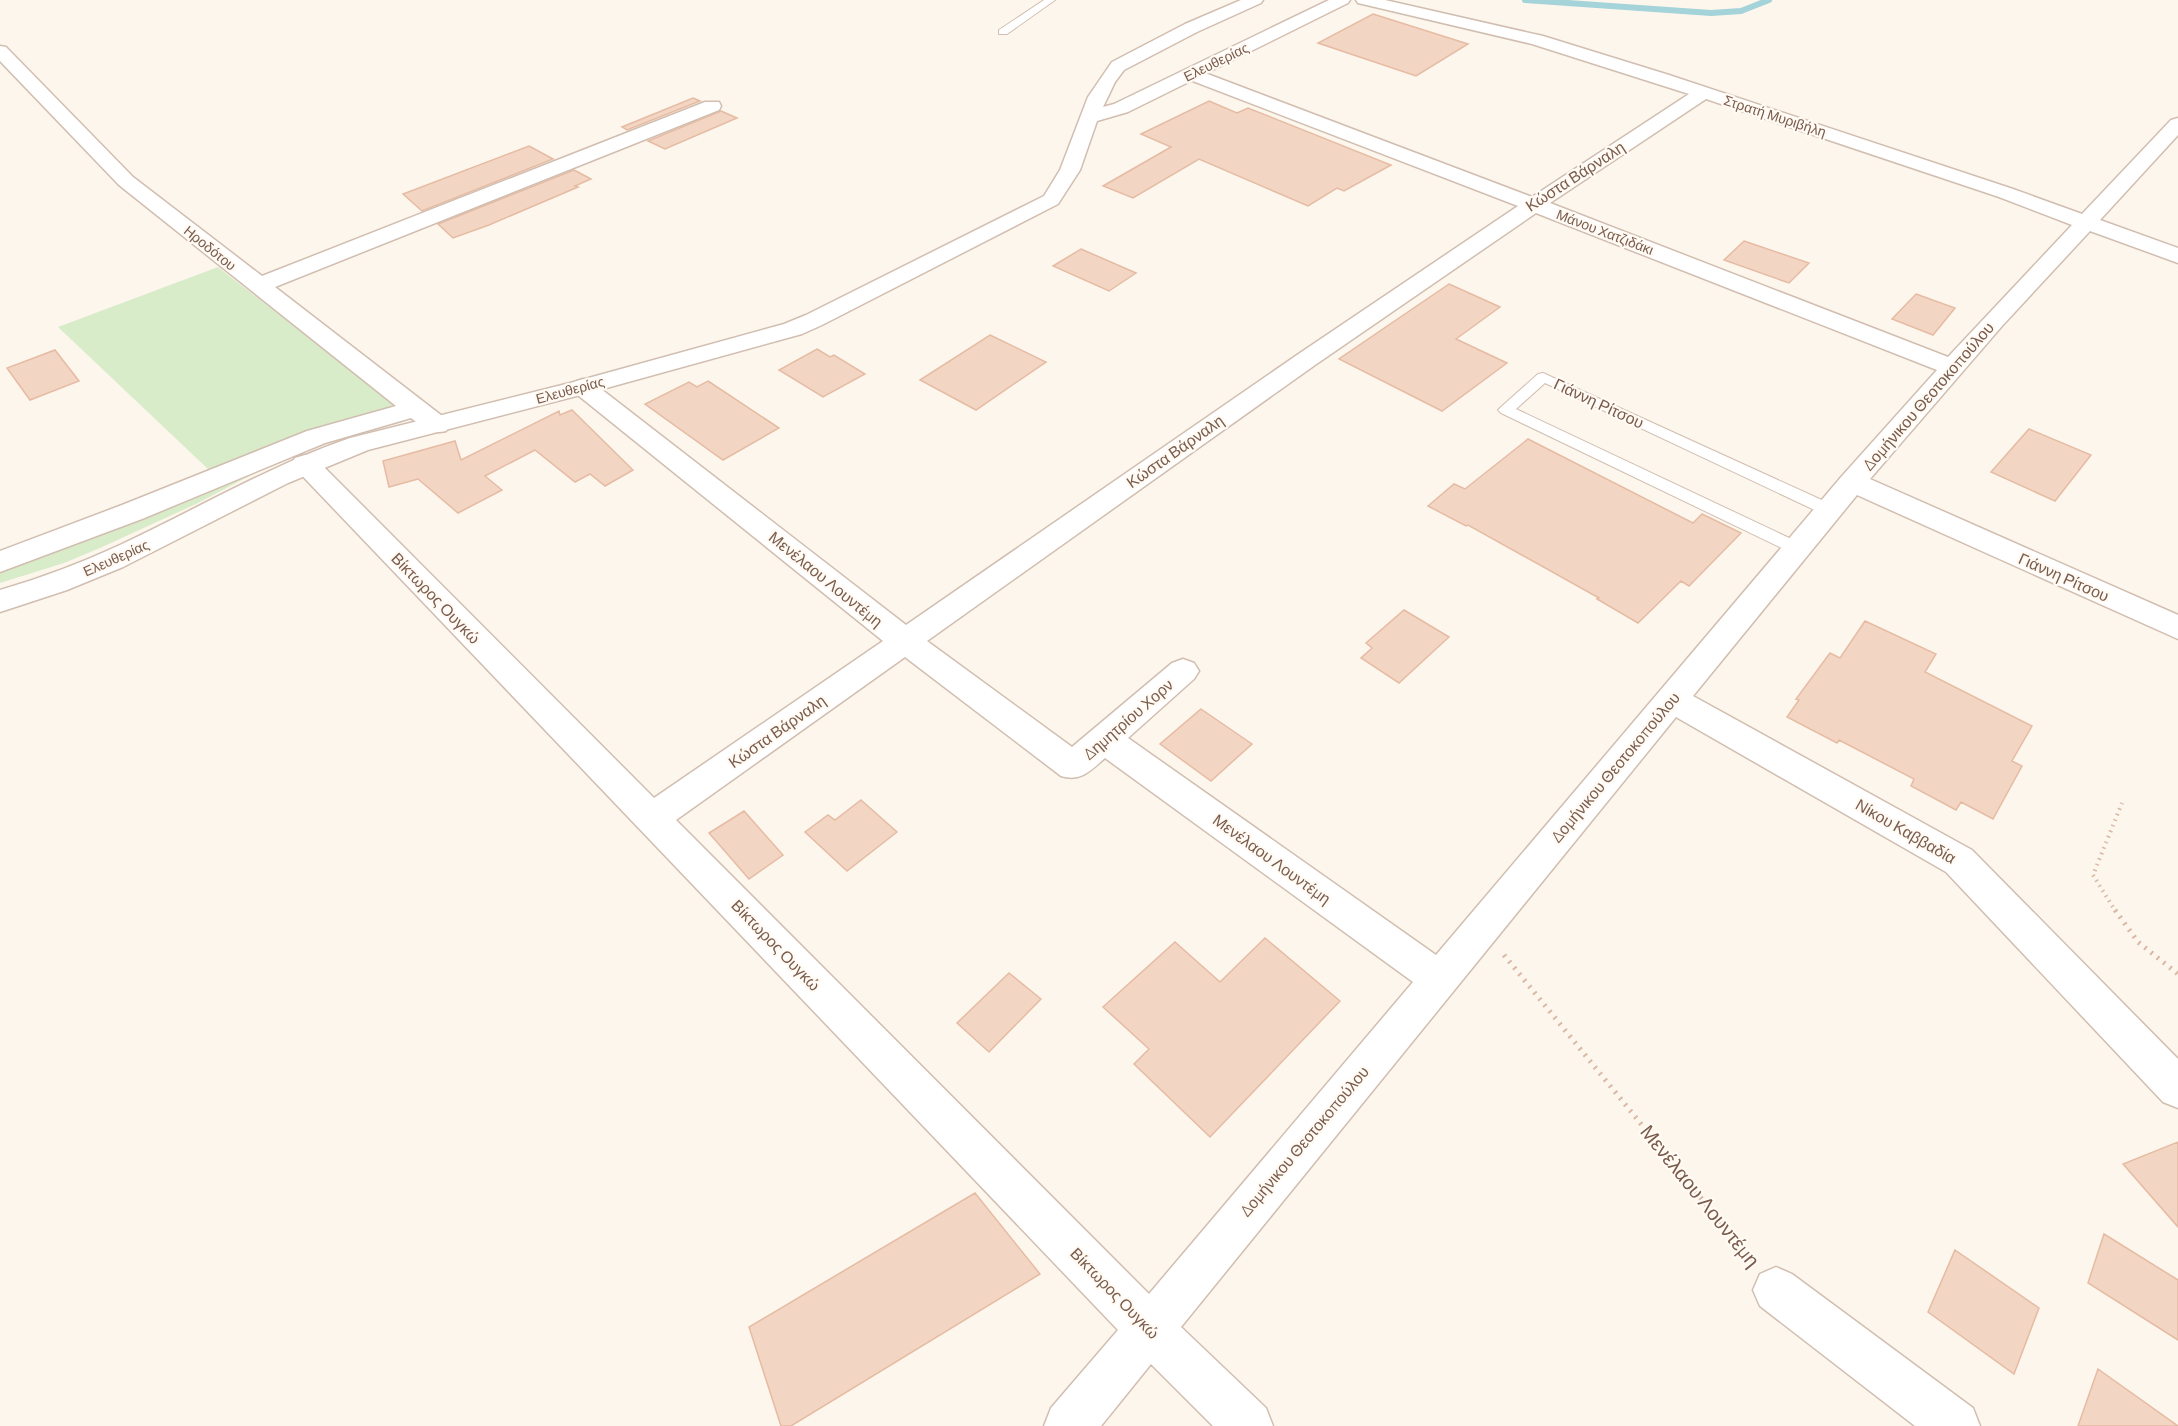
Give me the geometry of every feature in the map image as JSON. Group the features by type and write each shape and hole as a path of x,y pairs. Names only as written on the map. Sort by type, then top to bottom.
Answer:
{"street":[{"name":"Ελευθερίας","path":"0,601 61,582 103,564 305,464 427,416 583,387 804,324 1042,206 1062,186 1088,118 1112,72 1125,61 1255,0"},
{"name":"Ελευθερίας","path":"1088,118 1121,108 1342,0"},
{"name":"Στρατή Μυριβήλη","path":"1364,0 1537,40 2087,221 2178,256"},
{"name":"Ηροδότου","path":"0,51 126,181 257,286 427,416"},
{"name":"Μάνου Χατζιδάκι","path":"1191,74 1952,368"},
{"name":"Κώστα Βάρναλη","path":"652,818 906,642 1296,365 1532,204 1703,93"},
{"path":"257,286 712,106"},
{"name":"Δομήνικου Θεοτοκοπούλου","path":"1068,1426 1828,510 1952,368 2178,124"},
{"name":"Μενέλαου Λουντέμη","path":"583,387 906,642 1073,766"},
{"path":"0,562 132,512 316,437 427,416"},
{"name":"Βίκτωρος Ουγκώ","path":"305,464 1149,1328 1248,1426"},
{"name":"Γιάννη Ρίτσου","path":"1852,482 2178,628"},
{"name":"Δημητρίου Χορν","path":"1073,766 1184,671"},
{"name":"Νίκου Καββαδία","path":"1672,699 1959,861 2178,1088"},
{"name":"Μενέλαου Λουντέμη","path":"1104,739 1439,979"},
{"path":"1776,1290 1955,1426"}],"lane":[{"path":"1003,32 1050,0"},
{"name":"Γιάννη Ρίτσου","path":"1796,548 1506,410 1543,377 1828,510"}],"path":[{"path":"2122,803 2093,875 2104,896 2138,942 2178,974"},
{"name":"Μενέλαου Λουντέμη","path":"1482,927 1776,1290"}],"green space":[{"path":"218,267 396,406 209,470 58,327"},
{"path":"401,417 403,422 322,444 261,470 196,504 64,563 0,583 0,571 258,465"}],"building":[{"path":"1373,14 1468,44 1416,76 1318,43"},
{"path":"693,98 700,101 627,130 622,127"},
{"path":"1209,101 1237,113 1248,108 1391,165 1344,191 1337,188 1308,206 1199,159 1133,198 1103,186 1171,147 1141,134"},
{"path":"721,111 737,118 665,149 648,141"},
{"path":"529,146 553,159 422,211 403,194"},
{"path":"574,170 591,179 575,186 578,187 489,225 453,238 438,224"},
{"path":"1744,241 1809,263 1789,283 1724,260"},
{"path":"1081,249 1136,273 1109,291 1053,266"},
{"path":"1449,284 1500,307 1456,339 1507,363 1442,411 1339,359"},
{"path":"1916,294 1955,308 1933,335 1892,319"},
{"path":"990,335 1046,362 976,410 920,380"},
{"path":"817,349 830,357 834,355 865,374 823,397 779,370"},
{"path":"55,350 79,381 30,400 7,368"},
{"path":"708,381 779,428 723,460 645,404 689,382 697,387"},
{"path":"572,410 633,470 605,486 590,474 575,482 535,450 485,476 502,490 458,513 418,479 389,487 383,461 455,441 461,460 559,411 560,415"},
{"path":"2029,429 2091,455 2055,501 1991,472"},
{"path":"1528,439 1693,523 1702,514 1741,533 1689,586 1681,581 1638,623 1597,599 1599,598 1468,525 1428,506 1454,484 1465,489"},
{"path":"1404,610 1449,637 1399,683 1361,658 1372,648 1366,643"},
{"path":"1865,621 1936,654 1925,672 2032,726 2012,761 2022,766 1993,819 1961,802 1956,810 1911,786 1914,779 1839,740 1837,743 1787,717 1799,700 1796,699 1830,653 1840,658"},
{"path":"1201,709 1252,744 1211,781 1160,744"},
{"path":"861,800 897,832 847,871 805,832 828,815 835,820"},
{"path":"744,811 783,855 749,879 709,833"},
{"path":"1265,938 1340,1001 1210,1137 1134,1064 1149,1049 1103,1007 1175,942 1220,982"},
{"path":"1009,973 1041,999 989,1052 957,1023"},
{"path":"2178,1142 2178,1227 2123,1164"},
{"path":"975,1193 1040,1274 791,1426 781,1426 749,1327"},
{"path":"2104,1234 2178,1280 2178,1340 2088,1283"},
{"path":"1955,1250 2039,1308 2014,1374 1928,1312"},
{"path":"2098,1369 2178,1426 2078,1426"}],"waterway":[{"path":"1525,0 1711,13 1741,11 1769,0"}]}
